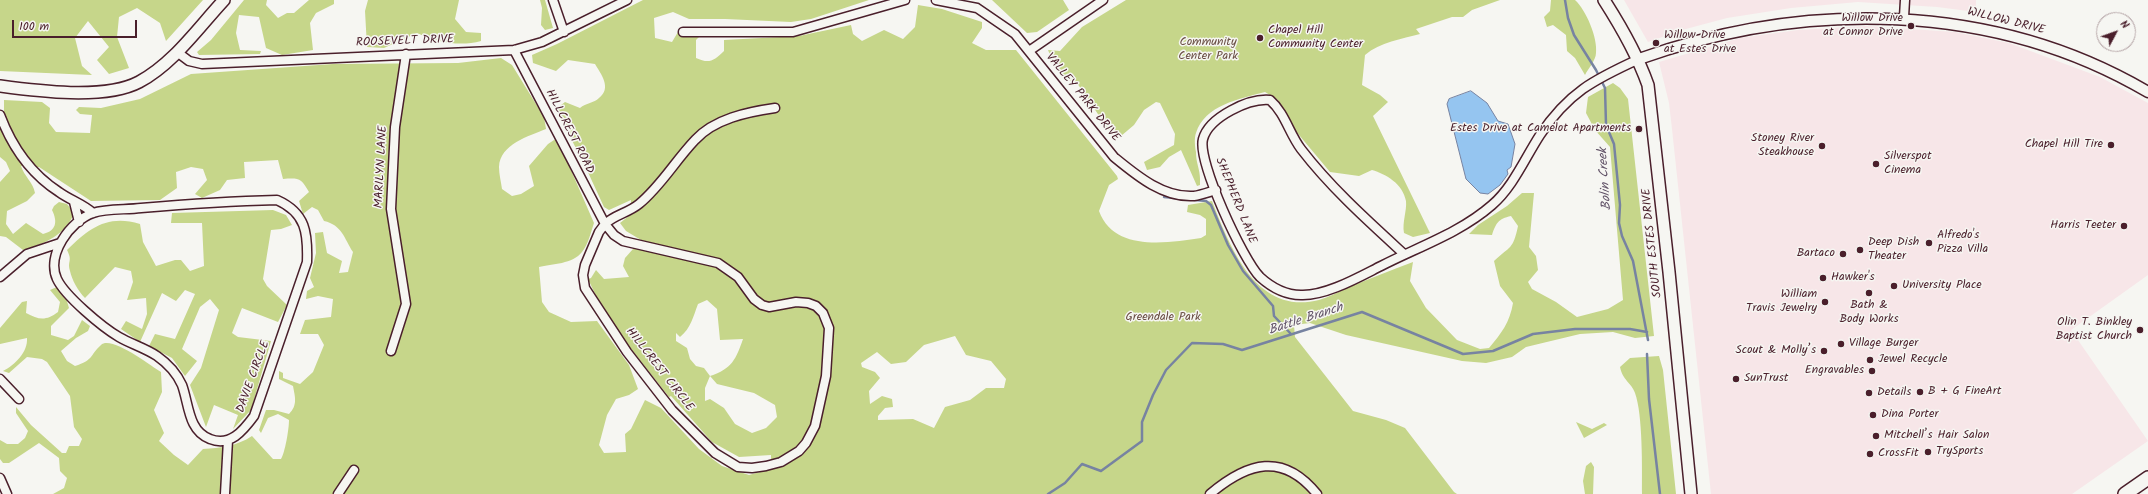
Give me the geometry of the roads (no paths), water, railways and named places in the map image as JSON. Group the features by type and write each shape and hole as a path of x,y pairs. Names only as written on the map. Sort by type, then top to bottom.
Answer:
{"highway":[{"path":"2125,494 2148,478"}],"main road":[{"path":"0,86 80,92 124,87 138,83 156,71 177,52 224,0"},
{"name":"SOUTH ESTES DRIVE","path":"1604,0 1639,59 1648,85 1691,494"}],"street":[{"path":"553,0 564,32"},
{"name":"ROOSEVELT DRIVE","path":"177,52 189,61 202,64 514,50 542,42 627,0"},
{"path":"683,32 794,32 905,0"},
{"name":"VALLEY PARK DRIVE","path":"936,0 977,8 1015,34 1114,156 1132,172 1150,184 1172,193 1194,196 1216,190"},
{"path":"1029,51 1103,0"},
{"path":"1904,17 1905,0"},
{"name":"WILLOW DRIVE","path":"1639,59 1700,37 1764,23 1844,16 1904,17 1970,25 2037,42 2096,64 2148,92"},
{"name":"HILLCREST ROAD","path":"514,50 605,224"},
{"name":"MARILYN LANE","path":"391,351 406,304 391,209 395,127 406,54"},
{"name":"SHEPHERD LANE","path":"1404,254 1335,189 1300,147 1281,113 1270,100 1257,101 1237,107 1220,117 1207,130 1203,140 1204,152 1216,190 1248,263 1266,282 1280,290 1299,295 1314,294 1348,282 1457,230 1492,204 1514,177 1540,135 1559,109 1570,98 1591,82 1639,59"},
{"path":"605,224 638,205 666,178 702,133 716,124 744,113 775,108"},
{"path":"0,115 10,136 28,165 50,186 74,202 85,206 93,213"},
{"name":"DAVIE CIRCLE","path":"277,200 290,205 304,225 308,241 307,262 254,416 243,430 228,440 220,442 209,439 197,430 188,410 181,384 167,364 156,355 119,337 106,327 69,294 58,279 54,268 56,253 60,243 79,222 93,213 215,201 277,200"},
{"path":"74,202 79,222"},
{"name":"HILLCREST CIRCLE","path":"605,224 614,235 623,241 718,263 738,277 754,299 762,305 769,307 796,302 808,303 816,306 823,313 829,328 826,376 815,426 806,443 799,451 781,462 766,466 752,468 738,467 715,453 672,410 627,352 585,288 583,275 585,265 599,232 605,224"},
{"path":"0,277 27,254 60,243"},
{"path":"0,379 19,398"},
{"path":"225,494 228,440"},
{"path":"1210,494 1235,475 1255,467 1274,465 1300,476 1318,494"},
{"path":"338,494 354,470"},
{"path":"0,478 7,494"}],"water":[{"path":"1471,91 1487,103 1498,121 1508,124 1515,144 1511,167 1507,170 1508,174 1500,185 1488,194 1480,193 1466,179 1447,104 1449,99"}],"waterway":[{"name":"Bolin Creek","path":"1565,0 1568,18 1574,35 1596,70 1605,88 1606,125 1614,144 1620,205 1619,223 1622,236 1633,261 1648,340"},
{"path":"1164,197 1206,201 1211,205 1228,245 1243,271 1273,306 1274,316 1291,334"},
{"name":"Battle Branch","path":"1048,494 1065,483 1082,464 1101,471 1142,441 1142,422 1153,395 1166,370 1192,343 1223,344 1242,350 1362,312 1463,354 1493,351 1533,334 1575,329 1630,329 1647,332"},
{"name":"Bolin Creek","path":"1647,354 1649,399 1660,494"}],"place":[{"name":"Willow Drive at Connor Drive","path":"1911,26"},
{"name":"Chapel Hill Community Center","path":"1260,38"},
{"name":"Willow Drive at Estes Drive","path":"1656,43"},
{"name":"Estes Drive at Camelot Apartments","path":"1639,129"},
{"name":"Chapel Hill Tire","path":"2111,145"},
{"name":"Stoney River Steakhouse","path":"1822,146"},
{"name":"Silverspot Cinema","path":"1876,164"},
{"name":"Harris Teeter","path":"2124,226"},
{"name":"Alfredo's Pizza Villa","path":"1929,243"},
{"name":"Deep Dish Theater","path":"1860,250"},
{"name":"Bartaco","path":"1843,254"},
{"name":"Hawker's","path":"1823,278"},
{"name":"University Place","path":"1894,286"},
{"name":"Bath & Body Works","path":"1869,293"},
{"name":"William Travis Jewelry","path":"1825,302"},
{"name":"Olin T. Binkley Baptist Church","path":"2140,330"},
{"name":"Village Burger","path":"1841,344"},
{"name":"Scout & Molly’s","path":"1824,351"},
{"name":"Jewel Recycle","path":"1870,360"},
{"name":"Engravables","path":"1872,371"},
{"name":"SunTrust","path":"1736,379"},
{"name":"B + G FineArt","path":"1920,392"},
{"name":"Details","path":"1869,393"},
{"name":"Dina Porter","path":"1873,415"},
{"name":"Mitchell’s Hair Salon","path":"1876,436"},
{"name":"TrySports","path":"1928,452"},
{"name":"CrossFit","path":"1870,454"}],"park label":[{"name":"Community Center Park","path":"1208,50"},
{"name":"Greendale Park","path":"1163,318"}]}
